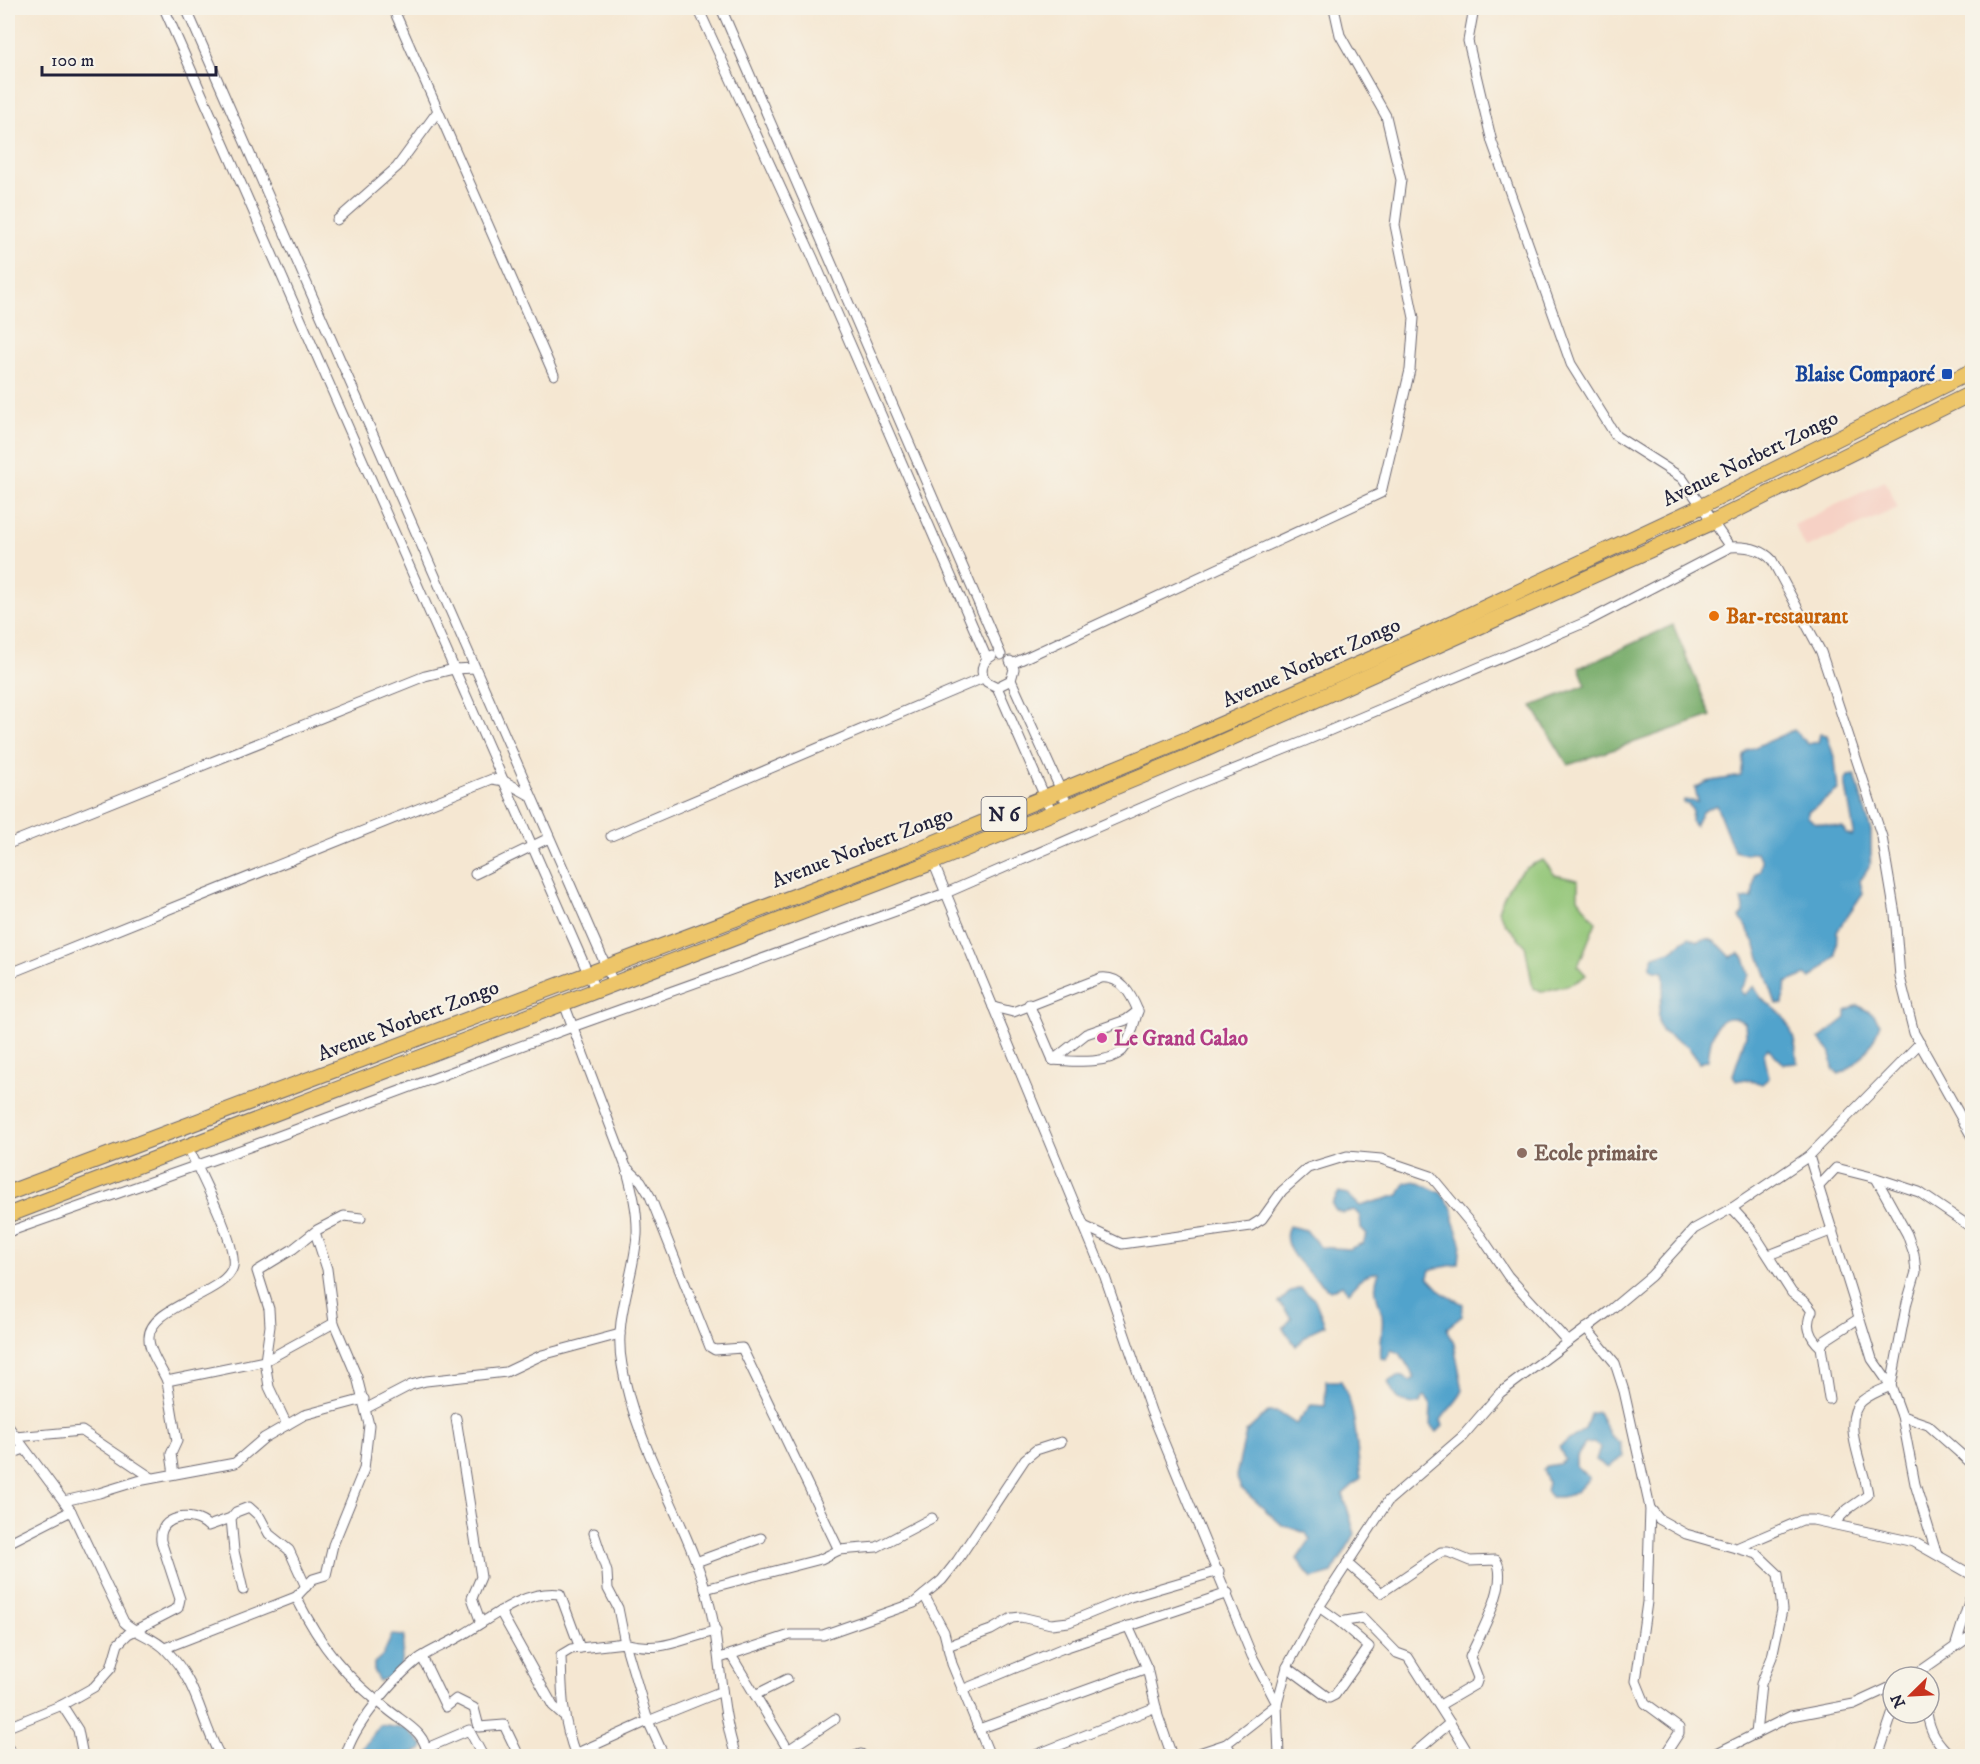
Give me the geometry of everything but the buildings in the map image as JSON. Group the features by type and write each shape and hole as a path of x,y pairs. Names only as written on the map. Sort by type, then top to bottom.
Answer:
{"main road":[{"name":"Avenue Norbert Zongo","path":"8,1193 345,1068 588,973 904,855 1190,738 1424,636 1702,506 1972,371"},
{"name":"Avenue Norbert Zongo","path":"8,1215 563,1001 933,862 1195,754 1441,646 1713,522 1972,393"}],"street":[{"path":"164,8 595,989"},
{"path":"186,8 613,982"},
{"path":"393,8 554,375"},
{"path":"698,8 813,258 987,659"},
{"path":"721,8 825,253 1001,655 1012,664"},
{"path":"1012,664 1381,493 1410,370 1414,318 1395,225 1401,180 1386,116 1340,35 1334,8"},
{"path":"1474,8 1468,41 1491,142 1571,364 1616,436 1682,478 1730,547"},
{"path":"337,220 397,167 438,111"},
{"path":"813,258 825,253"},
{"path":"8,1232 197,1166 572,1026 946,893 1586,622 1730,547 1759,549 1772,560 1821,652 1882,837 1895,914 1900,977 1914,1033 1972,1137"},
{"path":"1001,655 987,659 983,664 983,678 991,686 997,687 1011,680"},
{"path":"1012,664 1011,680 1068,806"},
{"path":"8,844 425,676 454,669 475,668"},
{"path":"611,836 983,678"},
{"path":"997,687 1052,813"},
{"path":"8,974 492,779 504,782 531,796"},
{"path":"475,874 549,838"},
{"path":"933,862 1105,1277 1151,1411 1219,1570 1252,1656 1277,1704"},
{"path":"993,1007 1013,1012 1101,978 1110,977 1119,981 1133,999 1138,1011 1123,1050 1112,1057 1085,1061 1053,1060"},
{"path":"563,1001 626,1167 633,1192 637,1235 620,1334 621,1364 628,1393 647,1447 696,1562 705,1589 716,1631 722,1691 736,1756"},
{"path":"1029,1004 1053,1060"},
{"path":"1053,1060 1086,1034 1126,1020 1138,1011"},
{"path":"1279,1756 1277,1704 1287,1667 1319,1607 1388,1501 1461,1437 1500,1393 1651,1276 1694,1229 1732,1208 1809,1156 1920,1043"},
{"path":"174,1474 171,1454 177,1441 167,1381 149,1342 149,1334 165,1315 227,1276 233,1263 228,1236 188,1147"},
{"path":"1084,1226 1122,1244 1251,1226 1262,1219 1282,1191 1308,1168 1347,1156 1381,1160 1431,1176 1481,1236 1508,1276 1567,1341"},
{"path":"1809,1156 1820,1185 1858,1319 1872,1359 1891,1386 1902,1416 1915,1484 1936,1552"},
{"path":"626,1167 641,1180 650,1196 710,1347 716,1350 742,1348 839,1550"},
{"path":"1820,1185 1836,1168 1876,1178 1919,1192 1972,1228"},
{"path":"1876,1178 1907,1234 1914,1254 1916,1272 1907,1302 1891,1386"},
{"path":"1732,1208 1751,1228 1769,1255 1778,1275 1792,1293 1810,1307 1812,1311 1808,1318 1810,1334 1821,1347 1829,1399"},
{"path":"287,1425 269,1387 265,1361 270,1326 269,1309 257,1271 344,1216 361,1218"},
{"path":"1769,1255 1833,1230"},
{"path":"165,1648 297,1597 313,1578 326,1575 333,1545 364,1469 369,1437 366,1403 334,1323 328,1277 315,1233"},
{"path":"1821,1347 1824,1341 1858,1319"},
{"path":"167,1381 265,1361 334,1323"},
{"path":"1586,1328 1614,1363 1618,1372 1650,1508 1647,1602 1636,1681 1645,1703 1679,1728 1679,1732 1664,1756"},
{"path":"64,1501 152,1478 235,1463 264,1438 331,1405 366,1403 426,1381 506,1372 542,1355 620,1334"},
{"path":"1833,1524 1848,1509 1868,1495 1854,1444 1853,1414 1861,1402 1891,1386"},
{"path":"1902,1416 1928,1425 1972,1464"},
{"path":"456,1418 481,1577 472,1598 481,1623"},
{"path":"8,1426 71,1511 89,1545 120,1616 134,1630 165,1648 194,1686 220,1756"},
{"path":"15,1437 81,1431 152,1478"},
{"path":"720,1658 790,1635 823,1635 902,1609 942,1580 1025,1459 1036,1449 1061,1442"},
{"path":"8,1455 24,1449"},
{"path":"8,1726 62,1705 100,1682 115,1662 120,1642 134,1630 175,1610 180,1602 161,1541 163,1529 174,1519 183,1516 197,1519 208,1526 231,1518 245,1508 254,1510 269,1534 289,1550 306,1587"},
{"path":"1650,1508 1659,1519 1686,1534 1739,1547 1757,1554 1778,1574 1782,1610 1772,1657 1761,1684 1756,1734"},
{"path":"8,1543 71,1511"},
{"path":"231,1518 234,1551 243,1590"},
{"path":"705,1589 821,1558 839,1550 877,1547 932,1518"},
{"path":"1739,1547 1802,1520 1833,1524 1914,1542 1936,1552 1972,1575"},
{"path":"594,1533 608,1572 608,1589 618,1608 625,1643 648,1721 664,1756"},
{"path":"696,1562 762,1538"},
{"path":"1347,1563 1382,1593 1441,1552 1448,1552 1470,1561 1496,1560 1501,1574 1490,1617 1470,1657 1478,1678 1476,1684 1440,1705"},
{"path":"947,1646 991,1630 1012,1618 1021,1617 1051,1624 1069,1622 1130,1597 1219,1570"},
{"path":"1956,1644 1972,1592"},
{"path":"346,1756 350,1740 378,1702 422,1657 500,1611 524,1600 559,1593 580,1648"},
{"path":"962,1690 1021,1664 1228,1593"},
{"path":"924,1595 941,1624 962,1690 990,1756"},
{"path":"297,1597 322,1646 358,1686 415,1730 427,1752 469,1730 483,1756"},
{"path":"1287,1667 1329,1698 1335,1695 1369,1647 1319,1607"},
{"path":"500,1611 553,1706 563,1715"},
{"path":"1340,1622 1362,1618 1397,1653 1412,1661 1470,1756"},
{"path":"1128,1626 1147,1668 1156,1707 1172,1756"},
{"path":"716,1631 682,1638 662,1648 645,1648 625,1643 571,1649 561,1656 563,1715 575,1755 648,1721 722,1691"},
{"path":"1931,1665 1956,1644 1972,1635"},
{"path":"731,1655 790,1752"},
{"path":"422,1657 446,1707 456,1699 474,1707 479,1727 504,1725 519,1756"},
{"path":"979,1729 1147,1668"},
{"path":"755,1695 786,1679"},
{"path":"1711,1756 1791,1716 1854,1704 1881,1692"},
{"path":"1190,1756 1226,1744 1277,1704"},
{"path":"62,1705 79,1734 83,1756"},
{"path":"1033,1756 1156,1707"},
{"path":"770,1756 790,1752 835,1719"},
{"path":"1411,1756 1450,1723"},
{"path":"1878,1756 1889,1725"},
{"path":"1929,1725 1935,1740 1951,1756"},
{"path":"1226,1744 1234,1756"},
{"path":"8,1749 15,1756"}],"shaded area":[{"path":"1885,481 1898,508 1806,548 1794,525"}],"green space":[{"path":"1673,625 1711,716 1568,765 1532,706 1586,685 1579,668"},
{"path":"1543,860 1555,875 1578,880 1578,898 1596,922 1578,966 1586,975 1572,984 1543,992 1533,988 1525,945 1505,923 1498,910 1514,879 1526,868"}],"water":[{"path":"1794,730 1808,744 1818,742 1820,734 1827,735 1835,760 1838,790 1808,811 1808,817 1814,822 1843,828 1846,834 1852,836 1854,833 1845,781 1848,776 1855,775 1871,831 1871,863 1860,881 1863,893 1837,931 1836,956 1811,979 1805,975 1786,983 1783,1004 1776,1004 1755,943 1740,917 1744,913 1741,899 1752,898 1755,874 1760,871 1762,860 1756,852 1746,854 1734,851 1716,805 1702,812 1695,826 1691,821 1692,810 1689,805 1683,803 1684,800 1698,802 1695,788 1706,782 1741,776 1744,756 1748,750"},
{"path":"1689,937 1698,941 1712,940 1731,957 1739,953 1744,958 1749,975 1740,990 1744,995 1754,986 1762,999 1784,1018 1793,1037 1797,1063 1784,1064 1768,1048 1764,1053 1769,1078 1762,1084 1746,1079 1736,1081 1733,1075 1746,1035 1745,1023 1727,1018 1721,1022 1716,1027 1710,1043 1708,1060 1700,1063 1688,1047 1661,1031 1659,1008 1664,987 1663,972 1655,971 1650,967 1654,956 1670,951"},
{"path":"1858,1005 1874,1015 1880,1024 1865,1053 1847,1070 1839,1074 1833,1069 1831,1053 1819,1039 1846,1018 1846,1011"},
{"path":"1415,1181 1441,1193 1453,1209 1453,1220 1461,1242 1459,1263 1430,1270 1428,1277 1444,1294 1463,1304 1462,1316 1447,1328 1454,1344 1463,1390 1441,1420 1443,1426 1437,1432 1430,1425 1431,1405 1425,1396 1419,1404 1403,1402 1393,1392 1388,1382 1399,1377 1410,1381 1415,1378 1400,1353 1391,1350 1386,1360 1381,1358 1382,1315 1376,1294 1379,1273 1366,1276 1349,1292 1342,1285 1330,1291 1299,1262 1292,1253 1286,1235 1289,1226 1306,1230 1320,1247 1349,1249 1363,1243 1367,1234 1361,1228 1360,1216 1354,1210 1343,1213 1335,1210 1332,1204 1339,1192 1347,1194 1360,1206 1399,1195 1405,1183"},
{"path":"1301,1288 1315,1300 1325,1325 1310,1332 1296,1346 1283,1328 1292,1318 1279,1303 1291,1291"},
{"path":"1326,1381 1341,1381 1350,1404 1361,1478 1343,1494 1355,1534 1332,1573 1312,1579 1297,1559 1310,1540 1306,1533 1282,1525 1241,1488 1236,1476 1246,1432 1268,1412 1278,1412 1296,1424 1311,1405 1325,1406"},
{"path":"1598,1412 1610,1435 1620,1443 1623,1456 1608,1468 1596,1460 1600,1447 1595,1443 1585,1444 1576,1458 1576,1466 1589,1478 1573,1494 1551,1497 1546,1491 1548,1483 1543,1470 1546,1466 1559,1464 1565,1460 1559,1447 1585,1429 1590,1414"},
{"path":"392,1635 405,1636 399,1673 379,1681 374,1672 374,1663 383,1655"},
{"path":"380,1725 407,1729 423,1745 422,1750 403,1756 356,1756"}],"place":[{"name":"Blaise Compaoré","path":"1947,374"},
{"name":"Bar-restaurant","path":"1714,616"},
{"name":"Le Grand Calao","path":"1102,1038"},
{"name":"Ecole primaire","path":"1522,1153"}]}
